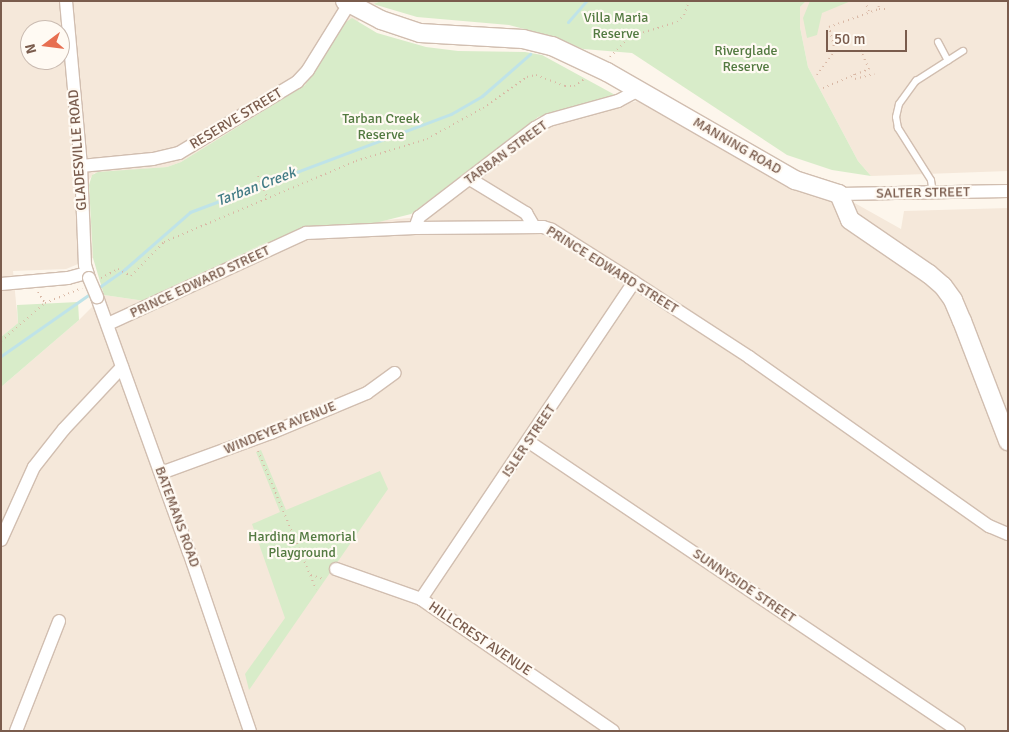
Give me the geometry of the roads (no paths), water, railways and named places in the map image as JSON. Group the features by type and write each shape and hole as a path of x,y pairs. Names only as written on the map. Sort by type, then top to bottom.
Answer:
{"street":[{"name":"GLADESVILLE ROAD","path":"66,1 81,166 88,276 97,297"},
{"name":"RESERVE STREET","path":"81,166 169,157 188,148 297,82 308,70 347,2"},
{"name":"MANNING ROAD","path":"347,2 381,20 420,33 523,39 552,46 639,90 795,180 839,194"},
{"name":"TARBAN STREET","path":"415,228 419,218 543,123 618,101 639,90"},
{"path":"470,179 526,213 533,225"},
{"name":"SALTER STREET","path":"839,194 1008,191"},
{"path":"839,194 850,220 921,268 943,286 953,300 1008,441"},
{"name":"PRINCE EDWARD STREET","path":"108,324 306,234 415,228 533,225 552,230 749,356 988,526 1008,534"},
{"path":"1,284 88,276"},
{"name":"ISLER STREET","path":"421,599 529,442 634,282"},
{"name":"BATEMANS ROAD","path":"97,297 254,730"},
{"path":"1,540 34,467 64,429 122,367"},
{"name":"WINDEYER AVENUE","path":"161,473 253,439 367,393 395,373"},
{"name":"SUNNYSIDE STREET","path":"529,442 959,731"},
{"name":"HILLCREST AVENUE","path":"336,569 421,599 613,731"},
{"path":"16,731 59,622"}],"lane":[{"path":"938,42 948,61"},
{"path":"933,193 931,180 898,128 896,117 899,104 915,82 963,51"}],"waterway":[{"name":"Tarban Creek","path":"568,22 586,1"},
{"name":"Tarban Creek","path":"98,288 125,269 190,212 451,114 482,96 530,54"},
{"name":"Tarban Creek","path":"1,356 91,293"}],"park label":[{"name":"Villa Maria Reserve","path":"616,26"},
{"name":"Riverglade Reserve","path":"746,59"},
{"name":"Tarban Creek Reserve","path":"381,128"},
{"name":"Harding Memorial Playground","path":"302,546"}]}
